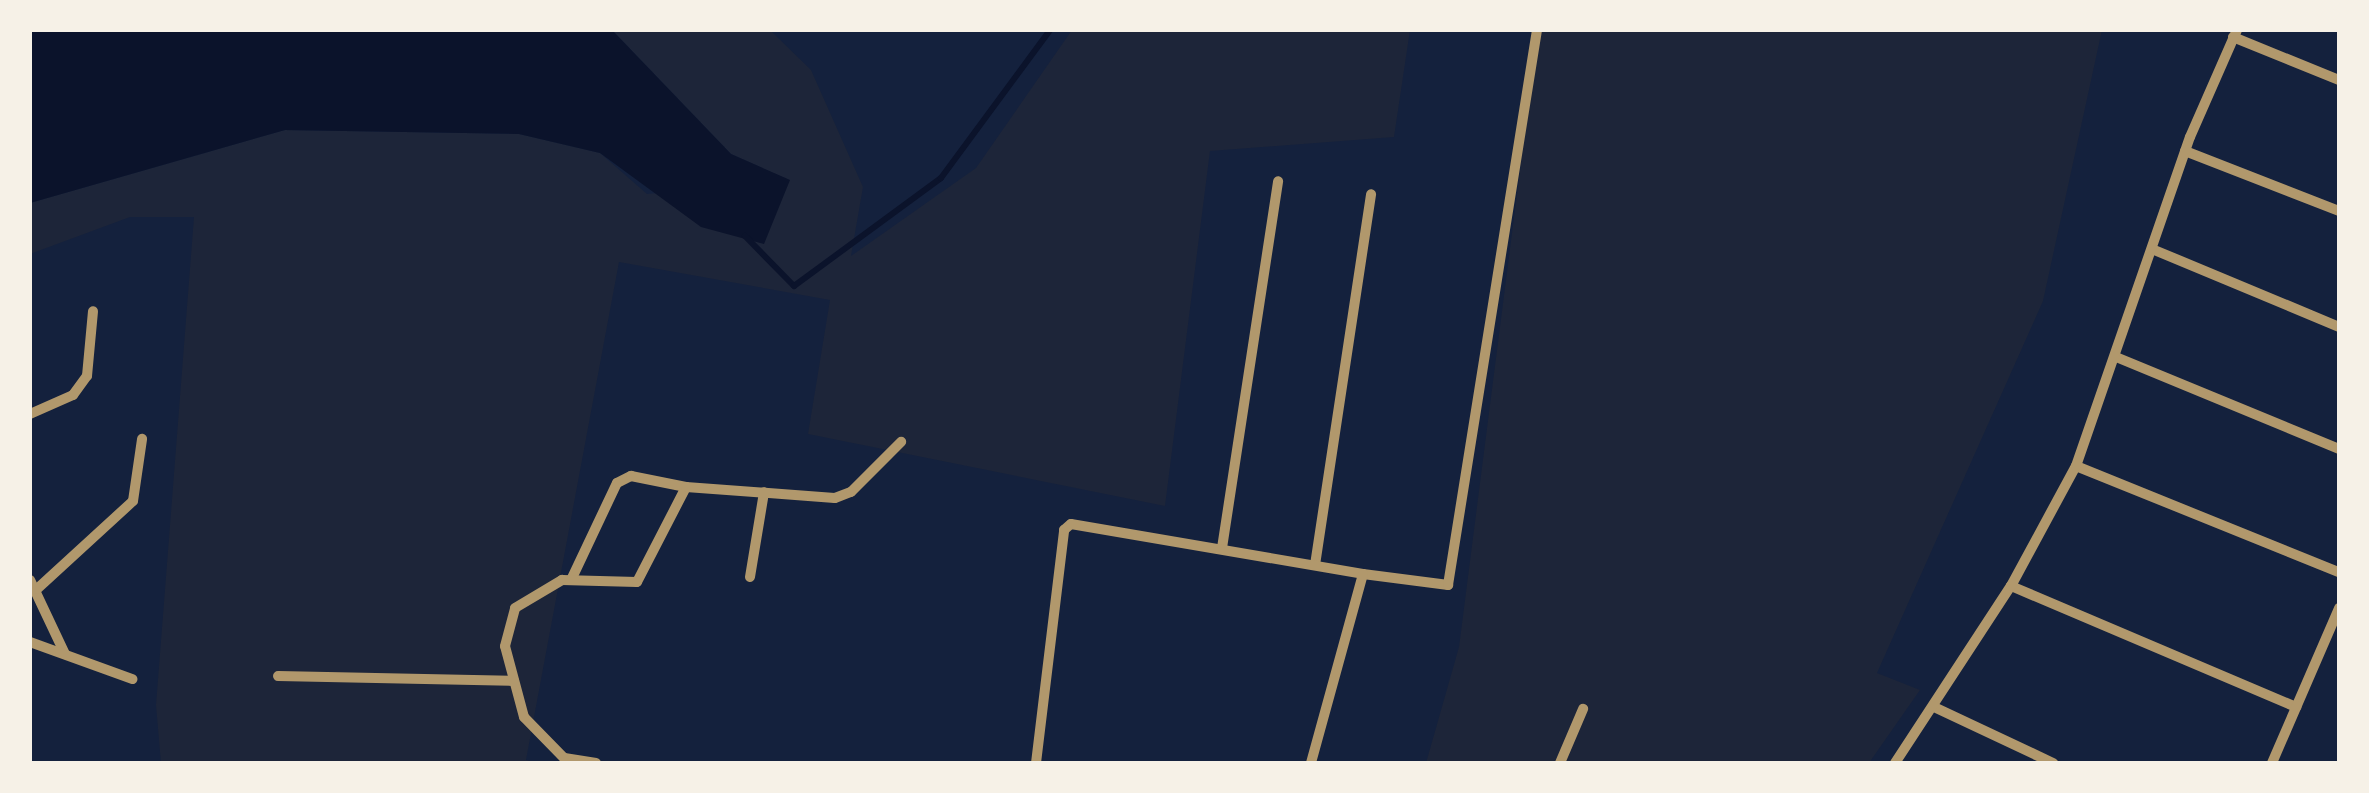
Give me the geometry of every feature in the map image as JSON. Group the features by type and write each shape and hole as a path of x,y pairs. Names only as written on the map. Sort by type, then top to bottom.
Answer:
{"street":[{"path":"1036,763 1066,526 1448,585 1537,30"},
{"path":"1896,763 2012,586 2076,466 2185,152 2235,34 2339,80"},
{"path":"2185,152 2339,211"},
{"path":"1222,548 1278,181"},
{"path":"1315,565 1371,194"},
{"path":"2152,249 2339,328"},
{"path":"30,414 73,395 87,376 93,311"},
{"path":"2116,357 2339,449"},
{"path":"65,654 33,584 133,501 142,438"},
{"path":"572,578 617,483 631,476 686,487 834,498 851,492 900,442"},
{"path":"2076,466 2339,572"},
{"path":"596,763 564,758 524,717 505,646 508,618 540,589 572,578 626,587 636,582 686,487"},
{"path":"750,577 764,492"},
{"path":"1311,763 1363,574"},
{"path":"2012,586 2296,707"},
{"path":"2272,763 2339,608"},
{"path":"30,642 132,678"},
{"path":"278,676 514,681"},
{"path":"1934,708 2053,763"},
{"path":"1560,763 1583,709"}],"shaded area":[{"path":"30,30 612,30 731,154 790,180 764,244 701,227 600,153 519,134 285,130 30,203"},
{"path":"612,30 770,30 811,70 863,187 851,256 976,168 1072,30 1410,30 1394,137 1210,151 1165,506 808,434 830,300 619,262 526,760 537,763 161,763 156,705 194,217 130,217 30,254 30,203 285,130 519,134 600,153 647,194 789,180 731,154"},
{"path":"1538,30 2102,30 2043,301 1877,673 1920,690 1869,763 1426,763 1459,647"}],"waterway":[{"path":"745,236 794,286 941,178 1050,30"}]}
